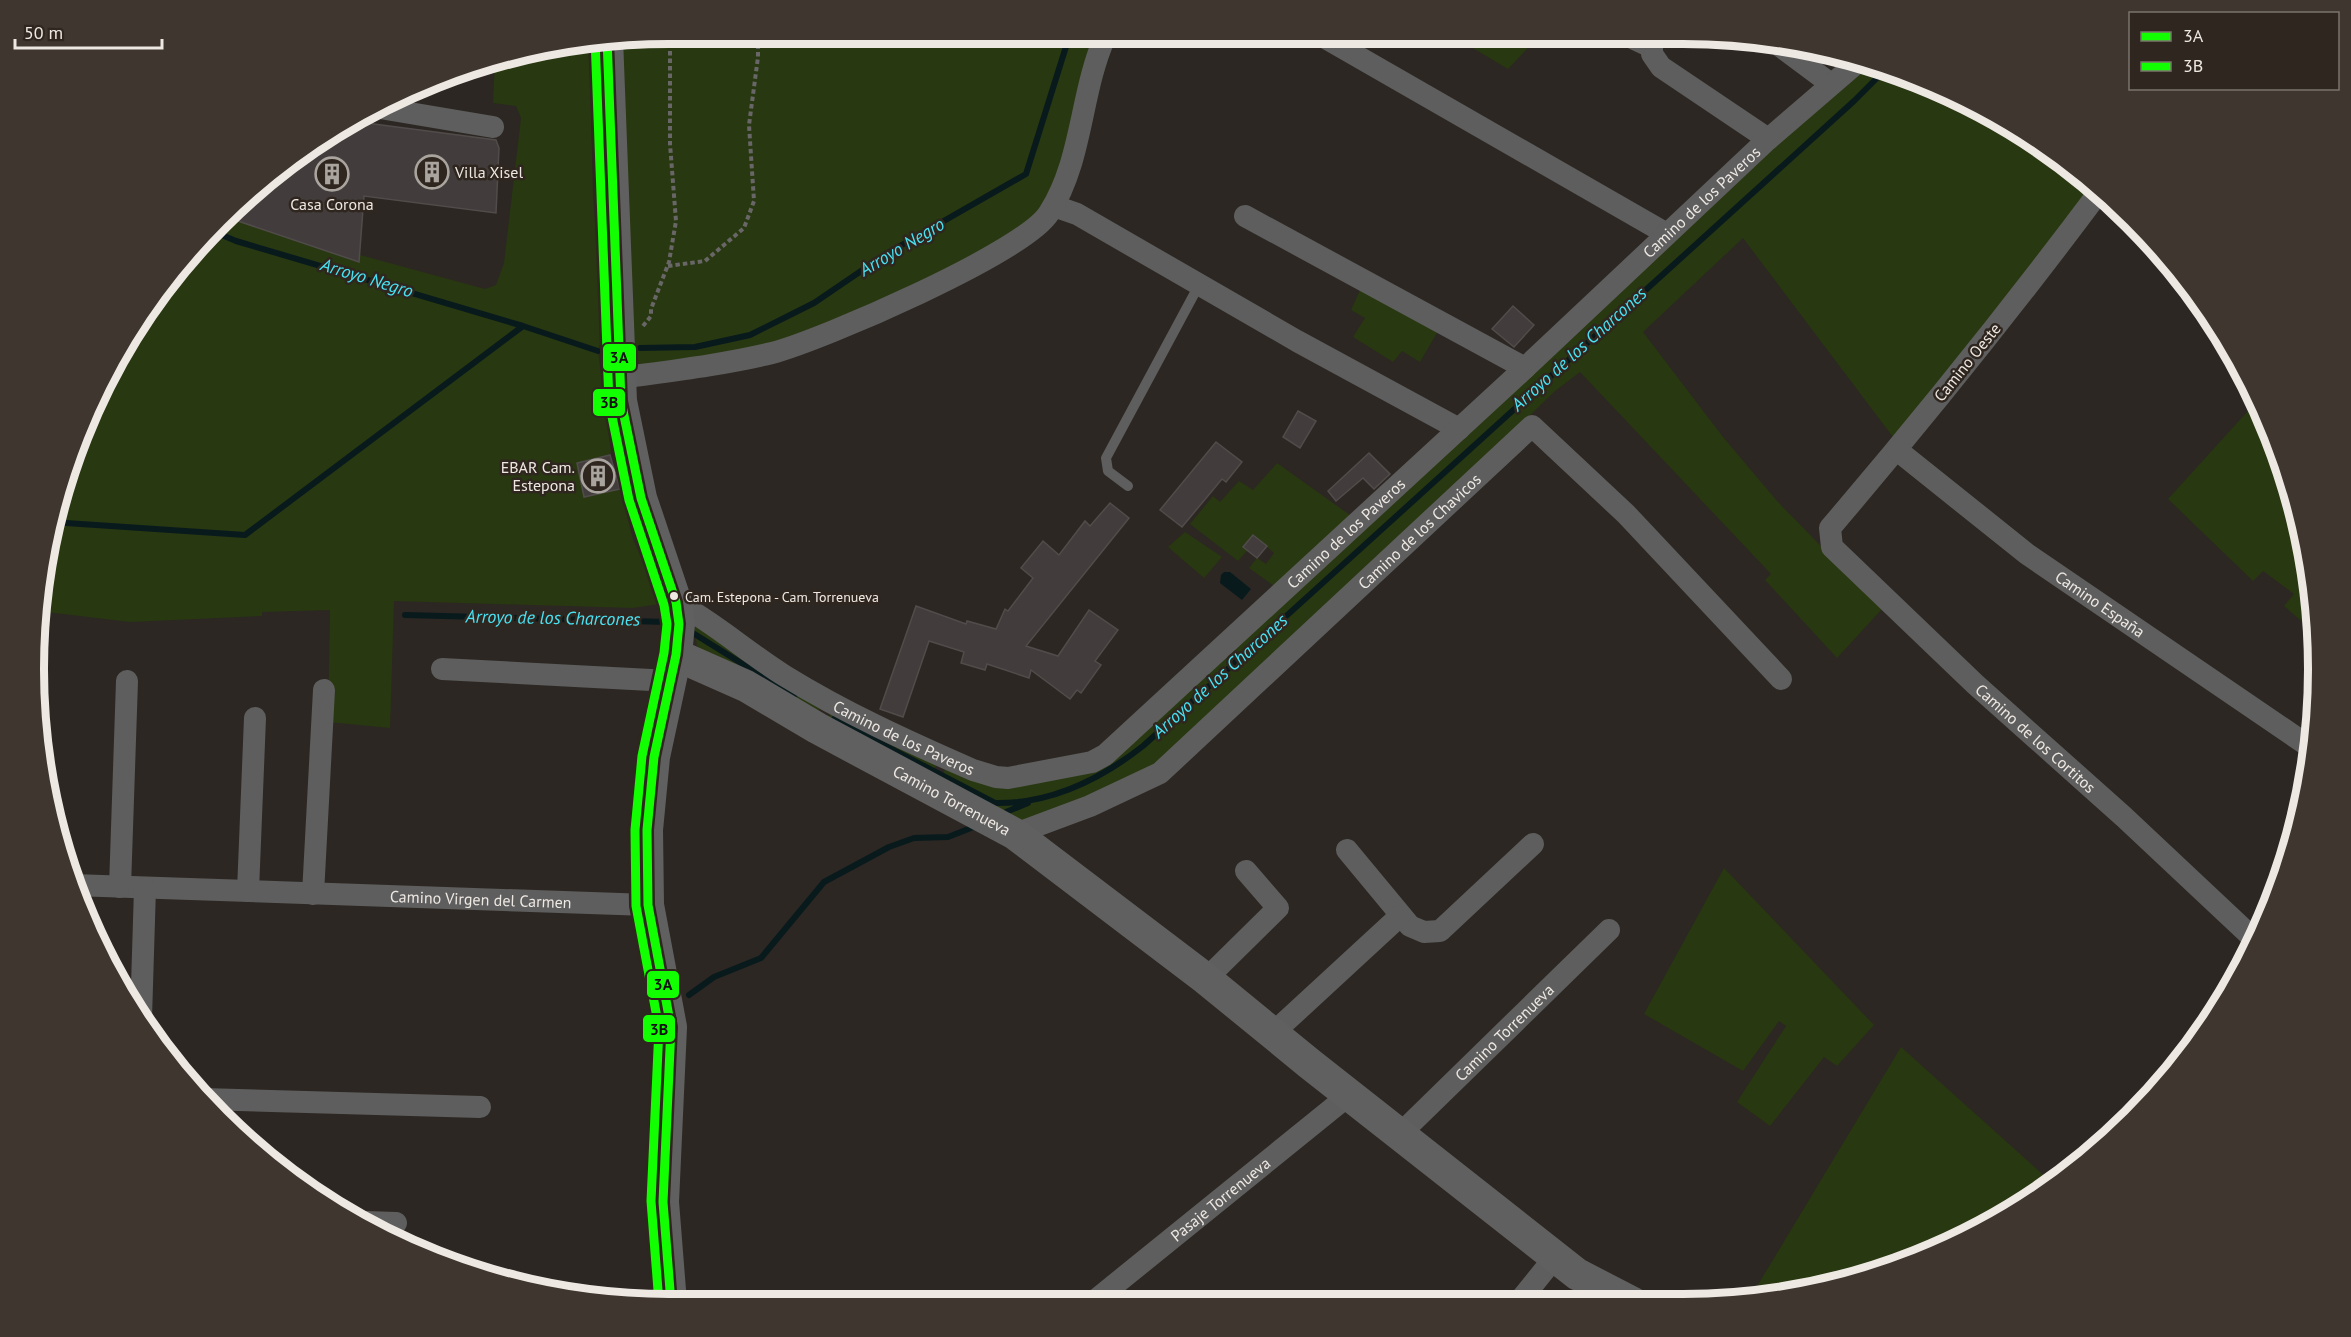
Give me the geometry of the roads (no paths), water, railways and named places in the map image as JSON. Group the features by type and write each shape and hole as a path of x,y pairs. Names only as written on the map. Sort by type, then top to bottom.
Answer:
{"main road":[{"path":"607,47 621,401 641,498 676,637 654,757 647,830 648,905 671,1027 663,1202 670,1294"},
{"name":"Camino Torrenueva","path":"676,637 746,686 823,715 938,774 1206,979 1399,1135 1577,1274 1616,1294"}],"street":[{"path":"620,378 773,352 909,297 1002,251 1042,222 1065,184 1094,65 1102,44"},
{"path":"1336,44 1667,234"},
{"path":"1652,45 1661,67 1768,139"},
{"path":"1790,54 1831,84"},
{"name":"Camino de los Paveros","path":"938,774 979,772 1000,778 1056,770 1098,759 1460,429 1768,139 1851,67"},
{"path":"389,110 493,127"},
{"name":"Camino Oeste","path":"1830,528 1897,450 2033,281 2094,198"},
{"path":"1053,206 1077,214 1199,285 1460,429"},
{"path":"1245,216 1525,368"},
{"name":"Camino de los Chavicos","path":"1015,834 1090,806 1160,773 1532,426 1626,514 1781,679"},
{"name":"Camino España","path":"1897,450 2027,554 2303,742"},
{"name":"Camino de los Cortitos","path":"1830,528 1832,547 1840,555 1974,684 2124,817 2248,934"},
{"name":"Camino de los Paveros","path":"676,637 702,617 823,715"},
{"path":"442,669 676,637"},
{"path":"120,887 127,681"},
{"path":"313,894 324,690"},
{"path":"248,891 255,718"},
{"path":"1347,850 1400,916 1410,926 1424,932 1440,931 1533,844"},
{"path":"1206,979 1278,908 1246,871"},
{"name":"Camino Virgen del Carmen","path":"83,885 648,905"},
{"path":"141,1004 145,888"},
{"path":"1272,1034 1400,916"},
{"name":"Camino Torrenueva","path":"1399,1135 1609,930"},
{"name":"Pasaje Torrenueva","path":"1103,1294 1349,1095"},
{"path":"217,1099 480,1107"},
{"path":"380,1222 396,1223"},
{"path":"1525,1294 1555,1257"}],"lane":[{"path":"1648,44 1652,45"},
{"path":"1128,486 1108,471 1105,464 1106,458 1199,285"}],"waterway":[{"name":"Arroyo Negro","path":"640,348 695,347 750,335 814,303 886,254 1026,174 1067,44"},
{"name":"Arroyo de los Charcones","path":"834,719 995,803 1015,802 1055,794 1110,769 1143,746 1879,76"},
{"name":"Arroyo Negro","path":"220,234 236,241 523,326"},
{"path":"61,523 245,535 523,326 598,351"},
{"name":"Arroyo de los Charcones","path":"405,615 668,622"},
{"name":"Arroyo de los Charcones","path":"688,630 794,696"},
{"path":"1006,812 1028,803"},
{"path":"689,995 714,977 761,958 824,882 889,847 914,838 948,837 976,826"}],"place":[{"name":"Villa Xisel","path":"432,172"},
{"name":"Casa Corona","path":"332,174"},
{"name":"EBAR Cam. Estepona","path":"598,476"},
{"name":"Cam. Estepona - Cam. Torrenueva","path":"674,596"}]}
